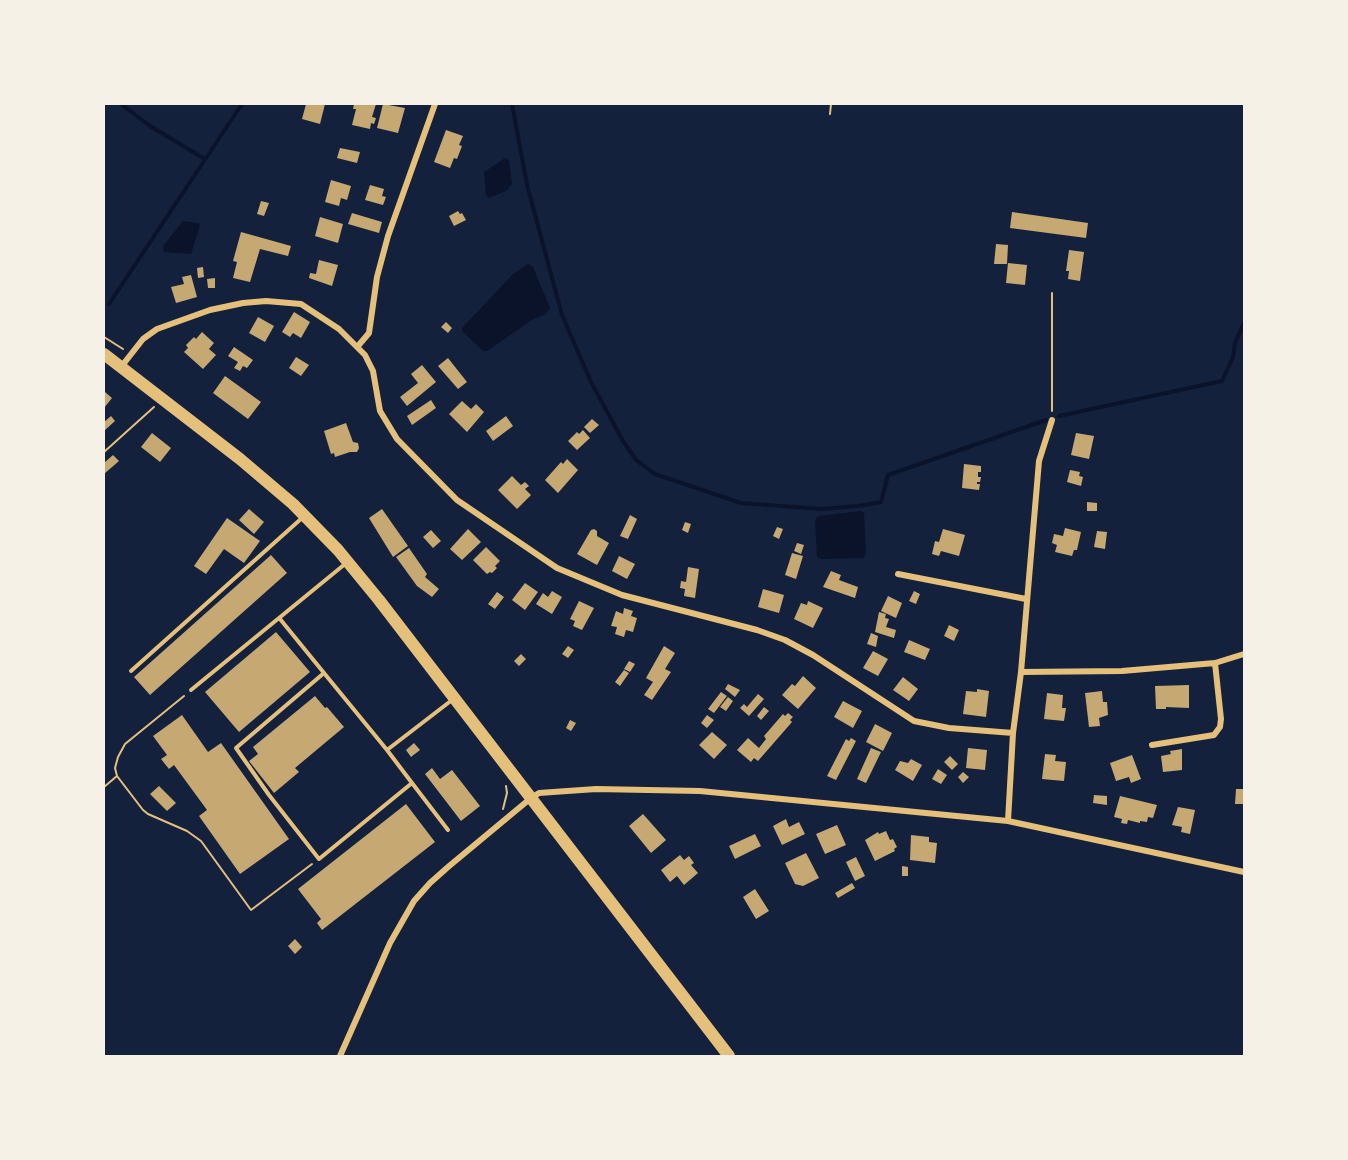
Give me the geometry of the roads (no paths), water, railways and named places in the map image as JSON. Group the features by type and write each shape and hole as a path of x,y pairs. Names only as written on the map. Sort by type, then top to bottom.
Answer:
{"main road":[{"path":"104,354 240,459 304,515 348,561 729,1056"}],"street":[{"path":"358,346 369,333 377,277 388,236 435,104"},
{"path":"120,367 142,339 157,329 210,310 266,301 302,304 321,315 358,346 370,362 380,411 397,439 456,500 557,568 622,595 758,630 784,640 813,655 914,721 949,728 1013,733"},
{"path":"1008,821 1013,733 1021,672 1039,461 1052,420"},
{"path":"897,574 1026,599"},
{"path":"1021,672 1122,671 1215,663 1245,654"},
{"path":"1152,745 1214,735 1220,728 1215,663"},
{"path":"340,1056 390,943 414,901 448,867 531,798 539,794 596,789 700,791 1008,821 1245,872"}],"lane":[{"path":"131,671 304,515"},
{"path":"191,690 348,561"},
{"path":"280,619 387,750 448,830"},
{"path":"324,673 236,748 319,859 412,783"},
{"path":"387,750 455,698"}],"water":[{"path":"505,158 509,160 512,184 506,191 489,198 486,195 484,172"},
{"path":"183,221 198,223 200,226 191,254 164,252 163,246"},
{"path":"528,264 533,267 550,308 546,314 532,320 487,351 483,351 462,331 462,328 513,274"},
{"path":"861,511 864,513 866,554 863,558 821,559 817,557 815,520 818,516"}],"waterway":[{"path":"121,104 150,126 205,159"},
{"path":"109,304 242,104"},
{"path":"512,104 527,185 562,315 592,384 623,441 636,460 655,474 741,503 821,509 859,506 881,502 888,475 1046,420"},
{"path":"1059,416 1222,381 1244,323"}]}
